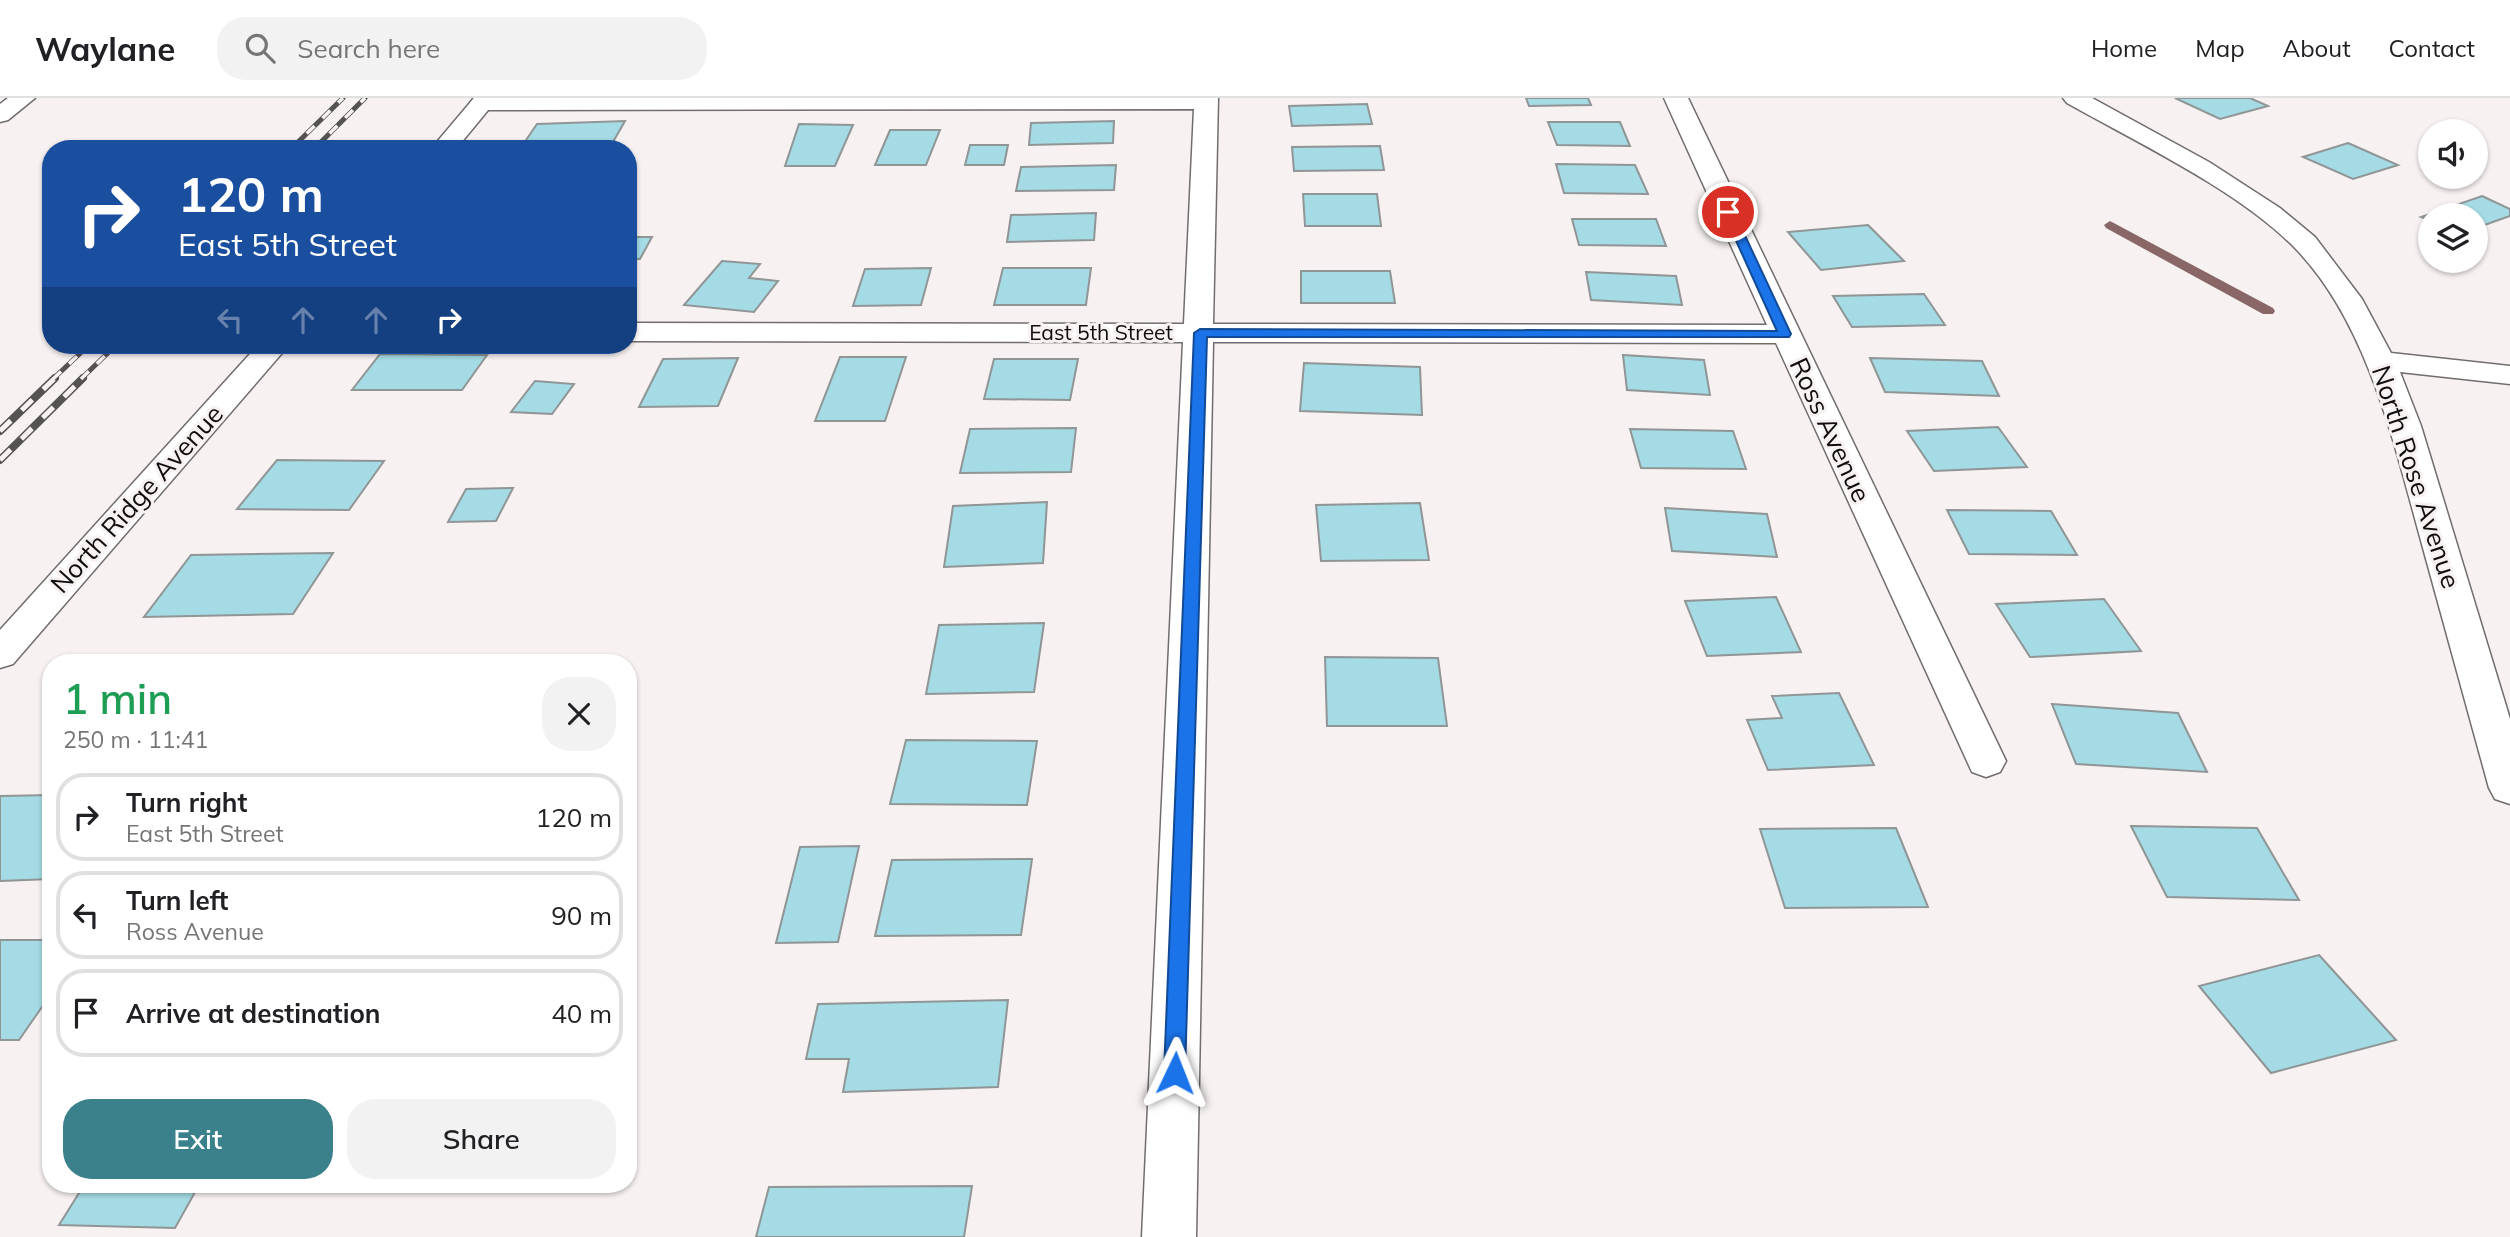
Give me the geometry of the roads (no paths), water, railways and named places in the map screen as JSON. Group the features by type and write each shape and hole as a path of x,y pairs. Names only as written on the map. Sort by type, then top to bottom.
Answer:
{"street":[{"path":"0,115 23,98"},
{"name":"Ross Avenue","path":"1676,98 1986,761"},
{"name":"North Rose Avenue","path":"2075,98 2200,167 2272,214 2305,243 2353,305 2381,361 2405,426 2510,788"},
{"path":"451,140 484,101 1206,100 1169,1237"},
{"name":"East 5th Street","path":"637,332 1785,334"},
{"name":"North Ridge Avenue","path":"0,654 266,354"},
{"path":"2381,361 2510,375"}],"waterway":[{"path":"2110,225 2268,311"}],"railway":[{"path":"300,140 343,98"},
{"path":"323,140 365,98"},
{"path":"53,379 79,354"},
{"path":"81,379 107,354"},
{"path":"0,431 55,378"},
{"path":"0,460 83,378"}]}
